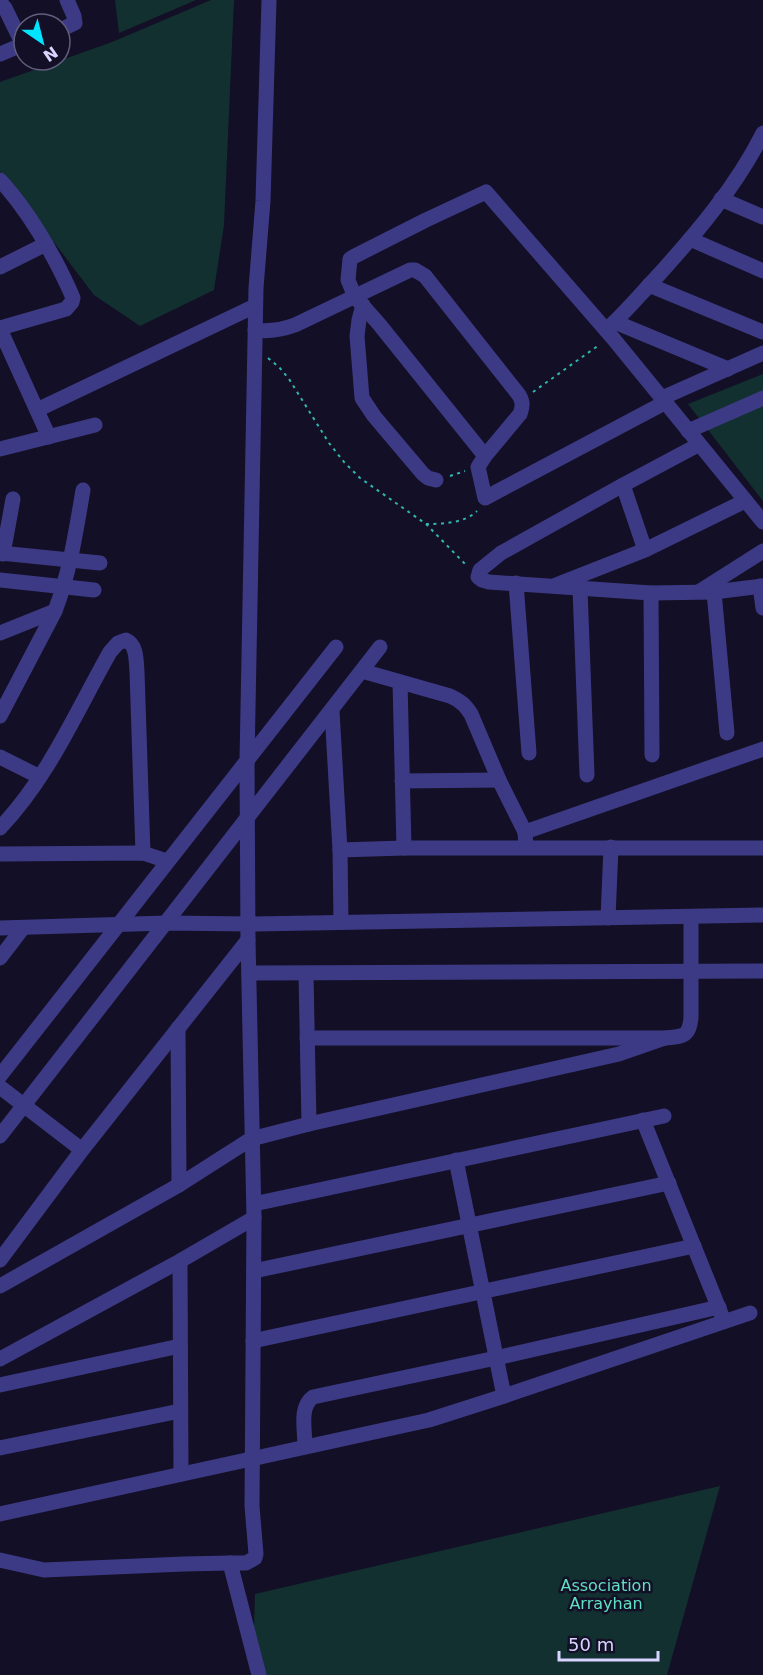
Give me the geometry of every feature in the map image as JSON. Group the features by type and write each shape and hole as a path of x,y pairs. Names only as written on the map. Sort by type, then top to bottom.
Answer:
{"street":[{"path":"67,0 74,16 75,23 72,24"},
{"path":"0,1560 44,1570 246,1563 255,1558 256,1554 252,1506 254,1211 251,1139 247,761 255,306 262,201 269,0"},
{"path":"0,2 12,21"},
{"path":"611,330 690,239 721,199 757,160 763,133"},
{"path":"0,180 5,195 33,223 71,292 72,302 66,309 0,329 49,437"},
{"path":"763,353 664,400 484,498 482,461 359,301 348,280 350,259 426,219 486,192 611,330 664,400 688,431 698,445 763,522"},
{"path":"721,199 763,217"},
{"path":"690,239 763,271"},
{"path":"0,267 46,244"},
{"path":"255,330 267,332 281,330 359,301 410,270 419,272 425,276 522,400 523,407 520,414 482,461"},
{"path":"649,285 763,332"},
{"path":"359,301 357,336 362,398 374,416 423,474 436,480"},
{"path":"37,410 255,306"},
{"path":"611,330 728,369"},
{"path":"688,431 763,398"},
{"path":"0,449 96,425"},
{"path":"698,445 501,553 480,570 478,577 489,582 651,593 706,592 762,586 763,608"},
{"path":"622,485 645,550"},
{"path":"2,710 55,611 71,560 83,490"},
{"path":"13,499 2,553 100,563"},
{"path":"555,585 645,550 745,501"},
{"path":"706,592 763,551"},
{"path":"0,580 94,590"},
{"path":"516,583 529,753"},
{"path":"580,589 587,775"},
{"path":"706,592 728,733"},
{"path":"651,593 652,755"},
{"path":"0,633 55,611"},
{"path":"0,828 40,777 110,652 122,640 130,641 136,656 137,672 143,853"},
{"path":"0,1076 336,646"},
{"path":"0,1136 380,647"},
{"path":"362,671 450,696 465,705 526,839"},
{"path":"400,682 404,848"},
{"path":"332,711 340,850 341,922"},
{"path":"526,839 763,749"},
{"path":"0,757 40,777"},
{"path":"402,781 499,780"},
{"path":"340,850 526,839 611,847 763,848"},
{"path":"608,918 611,847"},
{"path":"0,854 143,853 167,861"},
{"path":"0,928 167,924 248,932 341,922 763,915"},
{"path":"0,1286 179,1185 251,1139 608,1057 684,1034 690,1029 691,917"},
{"path":"0,958 23,928"},
{"path":"0,1260 82,1150 178,1028 248,932"},
{"path":"249,973 763,971"},
{"path":"306,974 309,1124"},
{"path":"178,1028 179,1185"},
{"path":"307,1038 665,1038"},
{"path":"0,1087 82,1150"},
{"path":"0,1359 180,1261 254,1211 456,1160 664,1116"},
{"path":"643,1120 725,1322"},
{"path":"456,1160 504,1396"},
{"path":"254,1271 669,1183"},
{"path":"254,1341 694,1246"},
{"path":"180,1261 181,1474"},
{"path":"305,1446 304,1407 314,1397 719,1307"},
{"path":"0,1514 429,1420 750,1313"},
{"path":"654,1322 661,1343"},
{"path":"0,1385 180,1346"},
{"path":"0,1448 180,1411"},
{"path":"230,1563 259,1675"}],"path":[{"path":"522,400 611,330"},
{"path":"256,351 279,367 289,379 328,443 344,462 360,478 426,524 478,577"},
{"path":"436,480 482,461"},
{"path":"426,524 461,520 476,513 484,498"}],"green space":[{"path":"115,0 196,0 119,33"},
{"path":"211,0 234,0 224,225 214,290 140,326 94,295 0,171 0,82 28,72 72,72 72,56"},
{"path":"763,374 763,501 688,404"},
{"name":"Association Arrayhan","path":"720,1486 667,1675 259,1675 253,1656 255,1594"}]}
